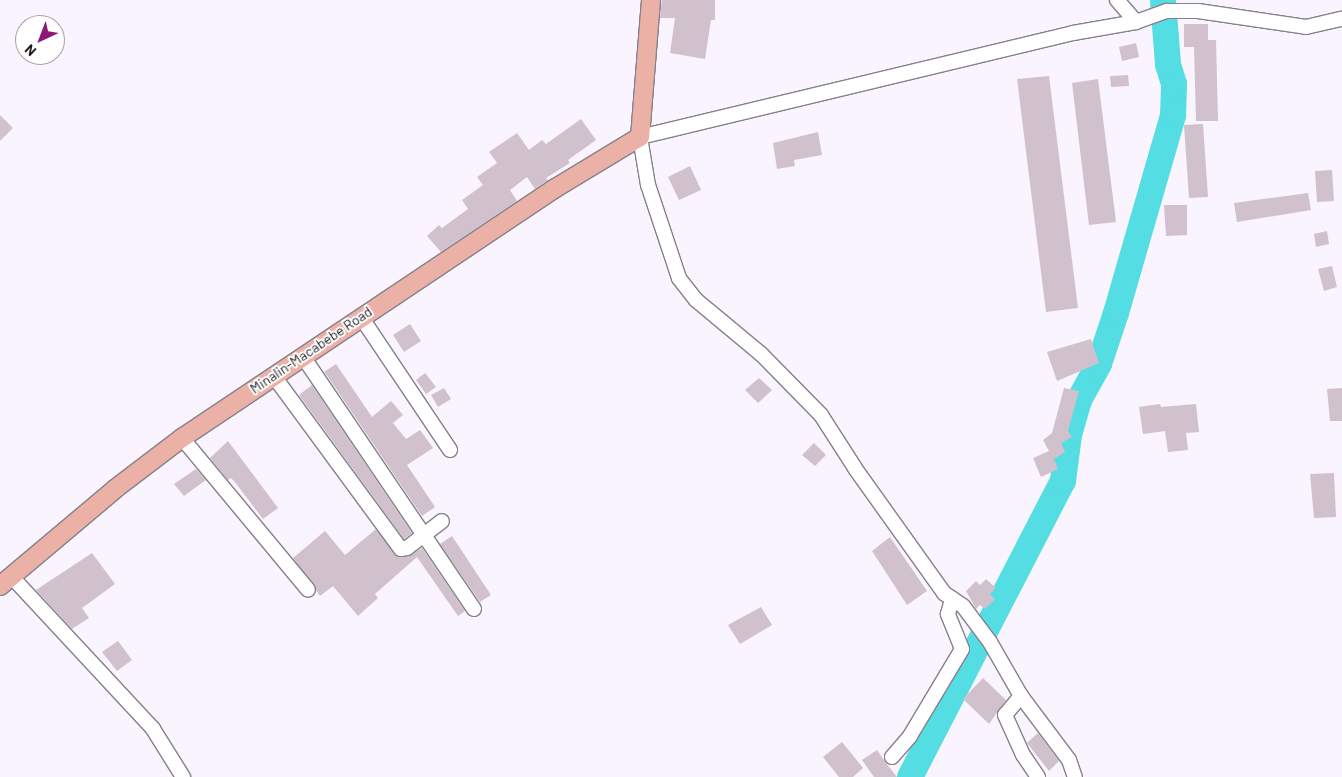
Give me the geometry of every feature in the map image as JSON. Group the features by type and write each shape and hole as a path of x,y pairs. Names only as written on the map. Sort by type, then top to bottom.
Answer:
{"main road":[{"path":"640,137 650,0"},
{"name":"Minalin-Macabebe Road","path":"5,581 182,438 273,375 304,358 361,317 554,189 640,137"}],"street":[{"path":"1117,0 1136,22"},
{"path":"1075,777 1069,760 1020,696 990,642 958,602 944,593 891,520 821,414 761,354 696,300 679,278 648,185 640,137 1074,33 1136,22 1167,11 1198,11 1306,26 1342,19"},
{"path":"361,317 450,450"},
{"path":"304,358 474,609"},
{"path":"273,375 401,549 425,535 442,521"},
{"path":"182,438 308,590"},
{"path":"5,581 153,729 183,777"},
{"path":"892,757 910,736 962,649 948,614 958,602"},
{"path":"1020,696 1005,715 1023,755 1038,777"}],"building":[{"path":"662,0 715,0 715,20 711,20 705,59 670,53 675,18 660,18"},
{"path":"1184,24 1208,24 1208,40 1216,40 1218,121 1196,121 1194,47 1184,47"},
{"path":"1136,43 1139,57 1122,61 1119,47"},
{"path":"1128,75 1129,86 1111,87 1110,76"},
{"path":"1049,76 1078,308 1046,312 1017,79"},
{"path":"1098,79 1116,222 1089,225 1072,83"},
{"path":"0,115 13,128 0,141"},
{"path":"581,119 596,140 568,160 570,163 546,178 548,180 535,189 527,177 510,190 517,201 441,252 427,236 439,225 442,228 468,209 462,200 483,185 477,177 497,163 489,152 517,133 529,150 542,140 546,144"},
{"path":"1203,124 1208,197 1189,198 1184,125"},
{"path":"818,132 822,155 794,160 795,166 777,169 773,143"},
{"path":"690,166 701,190 679,200 668,177"},
{"path":"1332,170 1334,201 1317,202 1315,171"},
{"path":"1308,193 1311,210 1237,222 1234,203"},
{"path":"1164,205 1187,205 1187,235 1166,236"},
{"path":"1327,231 1329,244 1316,247 1314,234"},
{"path":"1332,266 1337,287 1324,291 1318,269"},
{"path":"410,324 421,341 404,352 393,335"},
{"path":"1091,339 1099,363 1057,381 1047,352"},
{"path":"336,364 372,417 391,401 403,415 393,423 406,439 420,430 433,448 407,465 435,507 422,516 324,372"},
{"path":"425,373 436,387 426,394 416,380"},
{"path":"759,378 772,390 758,403 745,390"},
{"path":"312,385 412,533 404,539 299,395"},
{"path":"444,388 451,399 438,407 431,395"},
{"path":"1064,388 1079,391 1068,431 1072,437 1061,443 1065,452 1054,459 1058,469 1041,477 1033,458 1049,451 1043,440 1052,433"},
{"path":"1342,388 1342,421 1330,421 1327,389"},
{"path":"1160,404 1161,407 1196,404 1199,432 1186,433 1188,450 1168,452 1165,431 1143,434 1139,407"},
{"path":"228,441 278,508 263,519 234,481 231,478 228,480 210,458"},
{"path":"814,443 826,455 815,466 802,455"},
{"path":"196,469 206,480 184,496 174,484"},
{"path":"1334,473 1336,517 1314,518 1310,474"},
{"path":"376,529 398,557 409,556 422,548 465,611 458,616 417,557 375,594 378,598 358,616 333,586 320,596 293,558 325,531 345,555"},
{"path":"452,536 491,595 480,602 440,544"},
{"path":"890,537 927,591 907,605 872,551"},
{"path":"92,553 115,584 82,608 89,618 72,629 36,590"},
{"path":"986,579 996,588 990,594 995,599 985,609 980,605 976,609 966,591 976,581 980,585"},
{"path":"761,607 772,625 740,644 728,625"},
{"path":"118,641 132,660 117,671 102,652"},
{"path":"983,678 1006,700 989,724 963,699"},
{"path":"1038,733 1059,761 1049,771 1027,743"},
{"path":"842,742 863,768 853,777 839,777 823,757"},
{"path":"877,750 897,777 874,777 862,760"}],"waterway":[{"path":"910,777 1063,481 1069,435 1079,400 1099,364 1116,313 1173,115 1174,84 1168,64 1163,0"}]}
